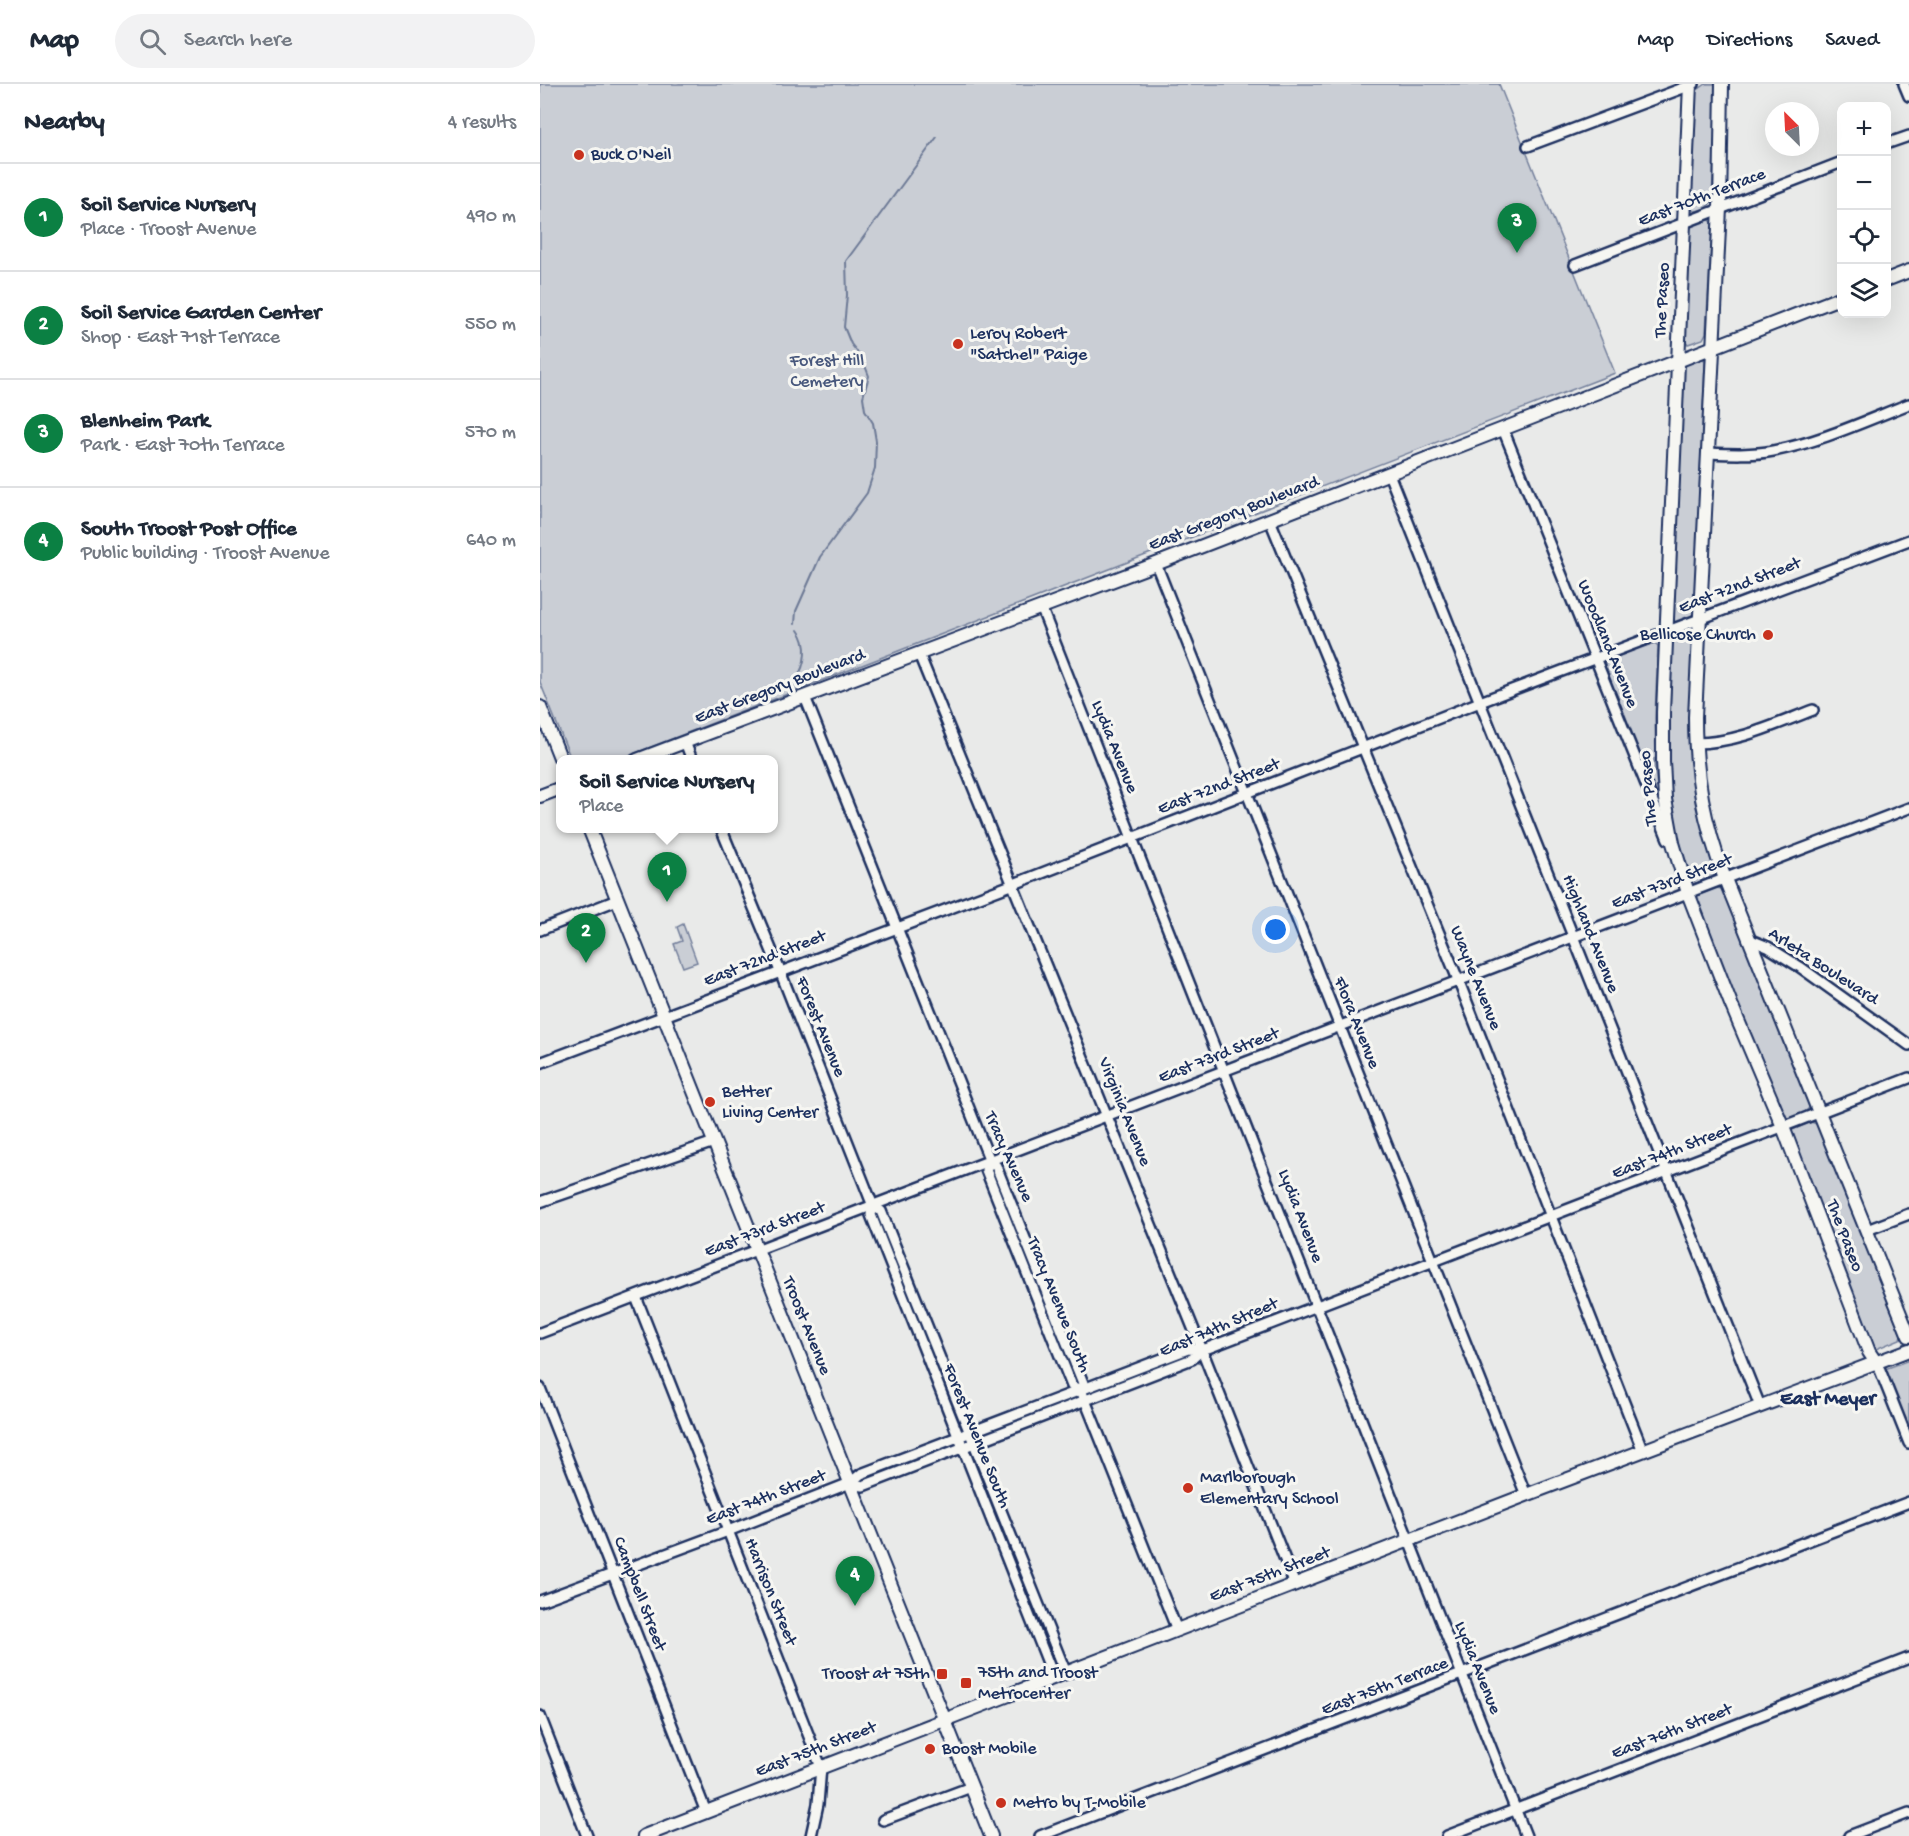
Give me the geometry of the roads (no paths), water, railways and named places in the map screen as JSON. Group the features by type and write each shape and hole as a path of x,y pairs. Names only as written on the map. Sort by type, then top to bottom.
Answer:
{"main road":[{"name":"The Paseo","path":"1691,84 1666,632 1663,761 1670,826 1688,893 1731,1004 1783,1127 1869,1352 1875,1361"},
{"name":"The Paseo","path":"1722,84 1720,208 1695,743 1701,802 1712,846 1748,939 1909,1336"},
{"path":"1891,278 1909,271"},
{"name":"East Gregory Boulevard","path":"648,755 1156,564 1837,299"},
{"path":"540,707 559,755"},
{"path":"540,796 556,790"},
{"name":"Troost Avenue","path":"591,833 991,1836"},
{"name":"East 75th Street","path":"644,1836 1408,1540 1909,1350"}],"street":[{"path":"1528,146 1691,84"},
{"path":"1904,84 1909,96"},
{"path":"1891,143 1909,136"},
{"name":"East 70th Terrace","path":"1575,265 1837,164"},
{"path":"1708,453 1736,454 1790,447 1815,440 1909,404"},
{"name":"Woodland Avenue","path":"1503,429 1681,871"},
{"name":"Highland Avenue","path":"1389,474 1760,1406"},
{"name":"Wayne Avenue","path":"1270,520 1459,982 1643,1450"},
{"name":"East 72nd Street","path":"540,1063 1014,884 1480,702 1909,540"},
{"name":"Flora Avenue","path":"1156,564 1526,1495"},
{"name":"Lydia Avenue","path":"1041,608 1527,1836"},
{"name":"Virginia Avenue","path":"919,654 1108,1116 1294,1585"},
{"name":"Tracy Avenue","path":"805,697 990,1161 996,1166 1083,1383 1081,1390 1178,1630"},
{"path":"1695,743 1730,740 1752,734 1813,710"},
{"path":"685,742 690,755"},
{"name":"East 73rd Street","path":"540,1333 1909,808"},
{"name":"Forest Avenue","path":"723,833 873,1206"},
{"path":"540,930 617,900"},
{"name":"Arleta Boulevard","path":"1748,939 1768,947 1800,967 1909,1045"},
{"name":"East 74th Street","path":"540,1601 850,1484 863,1485 962,1448 1192,1359 1202,1350 1909,1078"},
{"path":"540,1202 714,1142"},
{"path":"873,1206 881,1211 974,1443 1060,1676"},
{"name":"Forest Avenue South","path":"873,1206 871,1215 958,1438 1060,1676"},
{"path":"1867,1230 1909,1214"},
{"name":"Harrison Street","path":"636,1297 821,1767 818,1804 811,1836"},
{"path":"850,1484 859,1475 1188,1349 1202,1350"},
{"name":"The Paseo","path":"1875,1361 1909,1443"},
{"name":"Campbell Street","path":"540,1388 706,1812"},
{"name":"East 75th Terrace","path":"1040,1836 1909,1502"},
{"name":"East 76th Street","path":"1447,1836 1909,1658"},
{"path":"540,1716 587,1836"},
{"path":"883,1820 971,1787"},
{"path":"1849,1836 1909,1813"}],"waterway":[{"path":"795,624 796,611 820,557 867,493 875,468 876,441 873,423 865,410 863,397 869,376 862,358 851,344 844,327 847,295 846,261 937,137"},
{"path":"797,682 805,654 804,642 798,630"}],"place":[{"name":"Buck O'Neil","path":"579,155"},
{"name":"Blenheim Park","path":"1517,253"},
{"name":"Leroy Robert \"Satchel\" Paige","path":"958,344"},
{"name":"Bellicose Church","path":"1768,635"},
{"name":"Soil Service Nursery","path":"667,902"},
{"name":"Soil Service Garden Center","path":"586,963"},
{"name":"Better Living Center","path":"710,1102"},
{"name":"Marlborough Elementary School","path":"1188,1488"},
{"name":"South Troost Post Office","path":"855,1606"},
{"name":"Troost at 75th","path":"942,1674"},
{"name":"75th and Troost Metrocenter","path":"966,1683"},
{"name":"Boost Mobile","path":"930,1749"},
{"name":"Metro by T-Mobile","path":"1001,1803"}],"district":[{"name":"East Meyer","path":"1828,1400"}],"park label":[{"name":"Forest Hill Cemetery","path":"827,371"}]}
